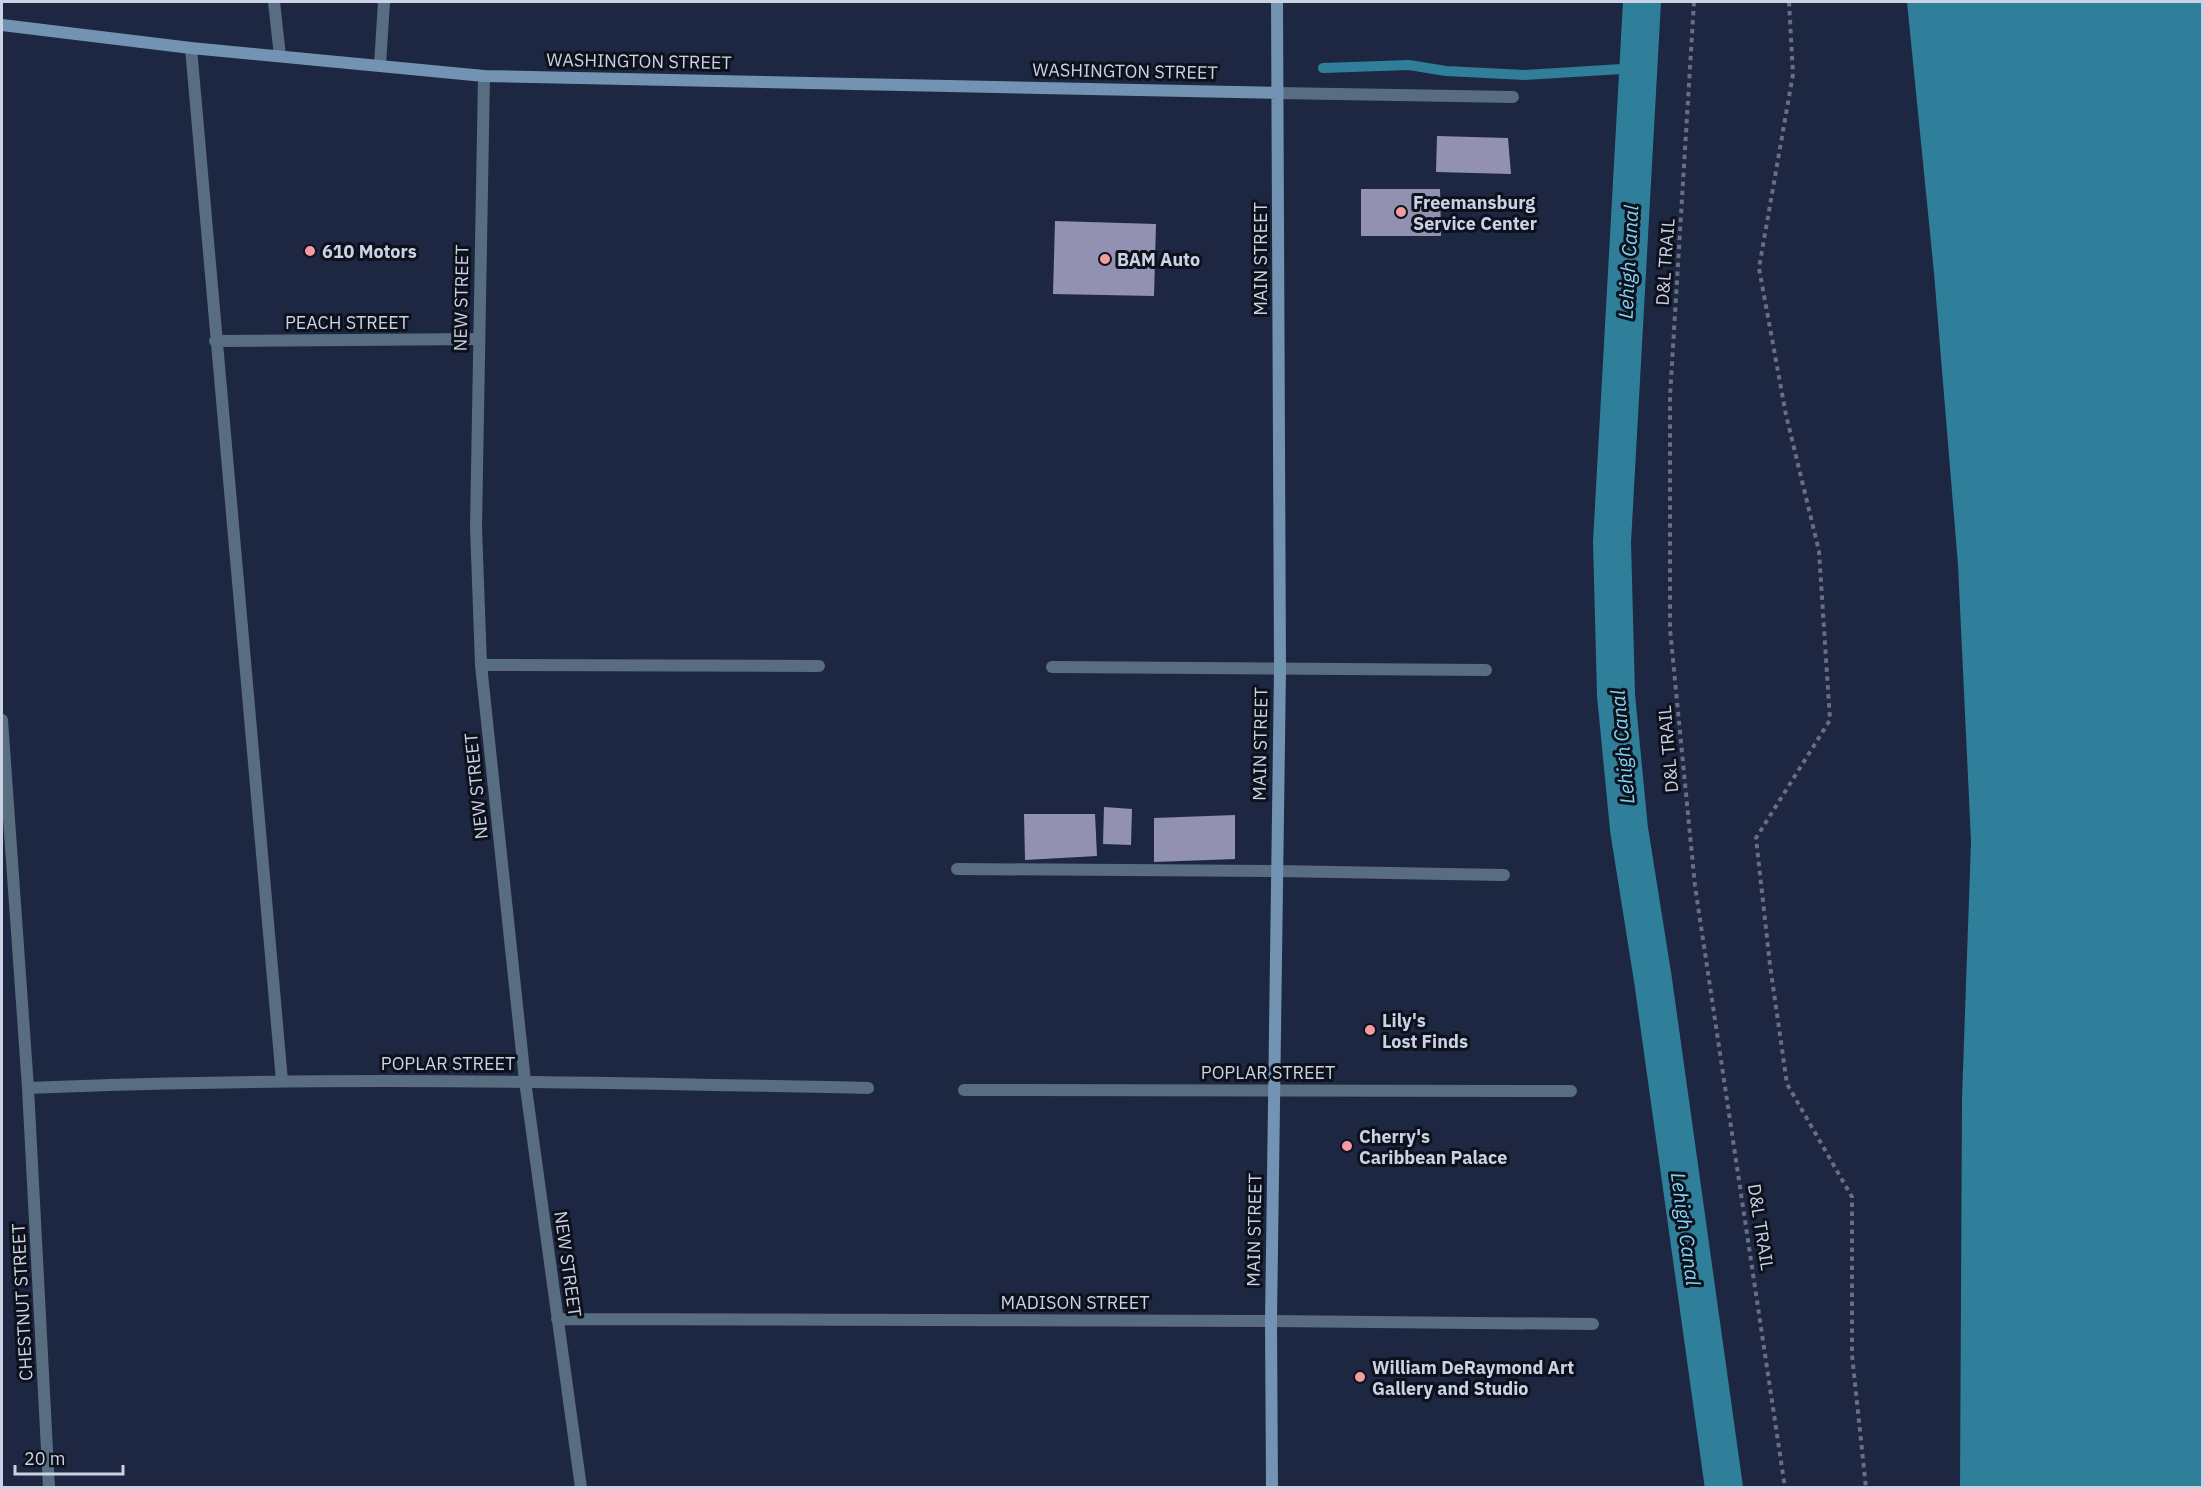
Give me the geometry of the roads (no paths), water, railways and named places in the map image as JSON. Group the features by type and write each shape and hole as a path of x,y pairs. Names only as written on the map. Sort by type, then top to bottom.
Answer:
{"street":[{"path":"274,2 280,56"},
{"path":"380,65 384,2"},
{"name":"MAIN STREET","path":"1272,1488 1271,1321 1280,669 1277,2"},
{"name":"WASHINGTON STREET","path":"2,24 190,48 484,76 1278,93"},
{"path":"190,48 282,1081"},
{"name":"NEW STREET","path":"484,76 476,527 481,665 525,1081 581,1488"},
{"path":"1278,93 1513,97"},
{"name":"PEACH STREET","path":"215,341 478,339"},
{"path":"481,665 819,666"},
{"path":"1052,667 1486,670"},
{"name":"CHESTNUT STREET","path":"2,720 28,1088 49,1488"},
{"path":"957,869 1504,875"},
{"name":"POPLAR STREET","path":"28,1088 282,1081 525,1081 868,1088"},
{"name":"POPLAR STREET","path":"964,1090 1571,1091"},
{"name":"MADISON STREET","path":"557,1319 1593,1324"}],"water":[{"path":"1907,2 2202,2 2202,1487 1960,1487 1962,1099 1971,841 1958,565 1934,273"}],"waterway":[{"name":"Lehigh Canal","path":"1642,2 1612,542 1616,695 1629,829 1653,980 1724,1488"},
{"path":"1323,68 1409,65 1446,71 1525,75 1638,68"}],"place":[{"name":"Freemansburg Service Center","path":"1401,212"},
{"name":"610 Motors","path":"310,251"},
{"name":"BAM Auto","path":"1105,259"},
{"name":"Lily's Lost Finds","path":"1370,1030"},
{"name":"Cherry's Caribbean Palace","path":"1347,1146"},
{"name":"William DeRaymond Art Gallery and Studio","path":"1360,1377"}]}
